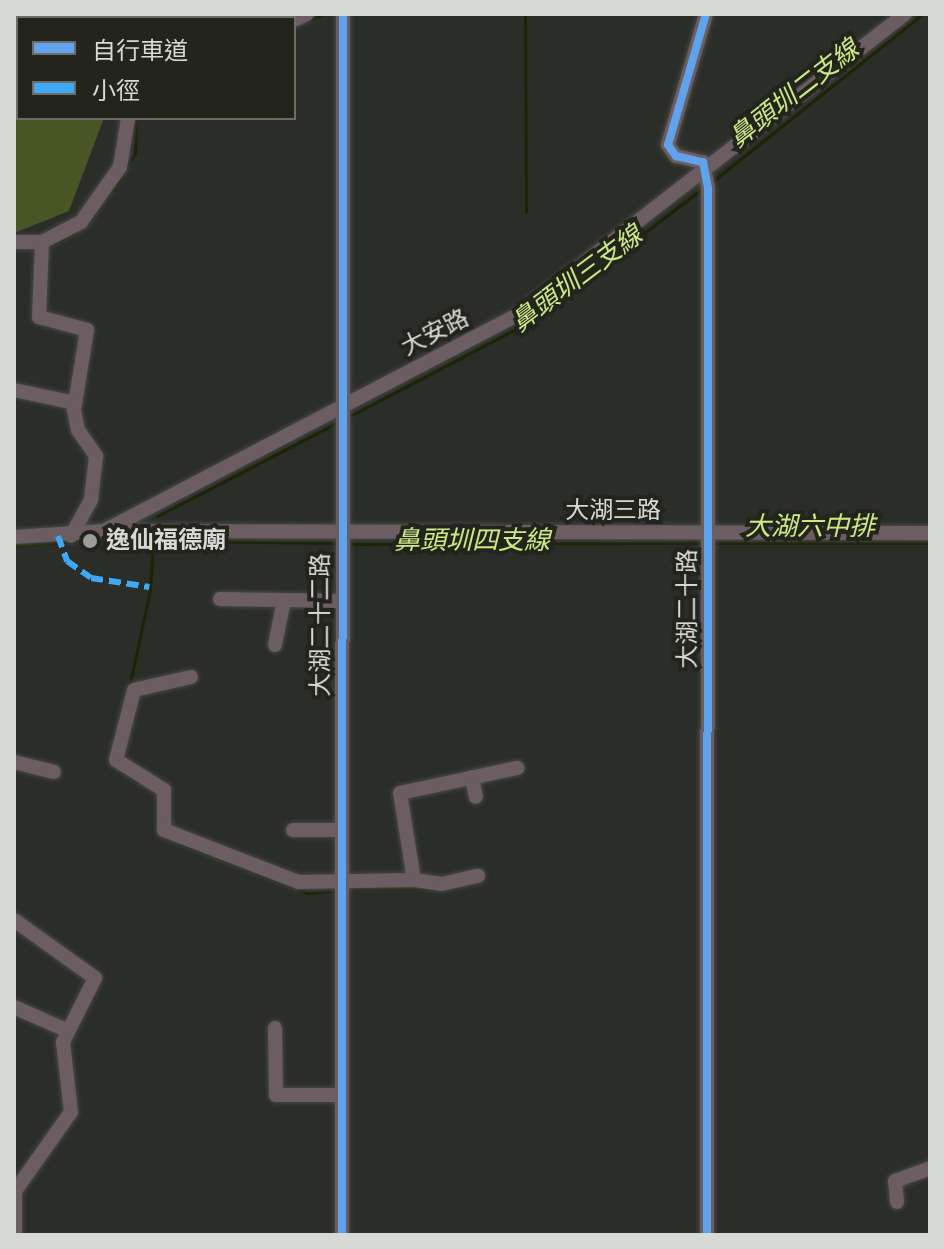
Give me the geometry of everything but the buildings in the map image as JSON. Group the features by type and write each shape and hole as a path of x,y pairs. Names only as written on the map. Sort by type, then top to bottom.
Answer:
{"street":[{"name":"大湖二十二路","path":"342,1235 343,14"},
{"path":"706,14 668,145 676,156 703,162 706,170"},
{"name":"大安路","path":"14,537 71,536 104,531 517,315 905,14"},
{"path":"14,242 42,242 81,222 120,167 128,120"},
{"name":"大湖二十路","path":"706,170 709,532 707,1235"},
{"path":"42,242 39,317 87,330 75,403 78,430 96,456 91,500 71,536"},
{"path":"14,390 75,403"},
{"name":"大湖三路","path":"104,531 930,533"},
{"path":"220,599 342,601"},
{"path":"275,645 284,600"},
{"path":"191,677 134,690 116,760 164,790 164,830 298,882 414,880 442,884 478,876"},
{"path":"14,762 54,772"},
{"path":"414,880 400,793 517,768"},
{"path":"472,777 476,797"},
{"path":"293,830 341,830"},
{"path":"14,920 95,978 66,1030 71,1112 15,1191 15,1235"},
{"path":"14,1007 66,1030"},
{"path":"275,1028 276,1095 341,1095"},
{"path":"897,1202 895,1181 930,1168"}],"green space":[{"path":"14,14 285,14 16,16 16,120 103,120 69,211 14,233"}],"waterway":[{"path":"309,20 323,14"},
{"path":"525,14 526,212"},
{"name":"鼻頭圳三支線","path":"713,181 922,14"},
{"path":"126,168 135,153 136,120"},
{"path":"113,191 122,177"},
{"name":"鼻頭圳三支線","path":"348,417 527,323 704,187"},
{"path":"89,221 113,188"},
{"path":"46,248 77,231"},
{"name":"鼻頭圳三支線","path":"157,516 338,422"},
{"name":"鼻頭圳四支線","path":"14,546 95,540 338,543"},
{"path":"129,688 150,590 153,542"},
{"name":"鼻頭圳四支線","path":"346,544 702,543"},
{"name":"鼻頭圳四支線","path":"714,543 930,543"},
{"path":"113,762 136,781"},
{"path":"182,844 307,893 338,891"},
{"path":"349,889 456,888"}],"marked path":[{"path":"58,536 67,561 91,578 149,587"}],"cycle path":[{"path":"342,1235 343,14"},
{"path":"706,14 668,145 676,156 703,162 708,188 707,1235"}],"place":[{"name":"逸仙福德廟","path":"90,541"}],"water label":[{"name":"鼻頭圳二支線","path":"794,94"},
{"name":"大湖六中排","path":"810,527"}]}
